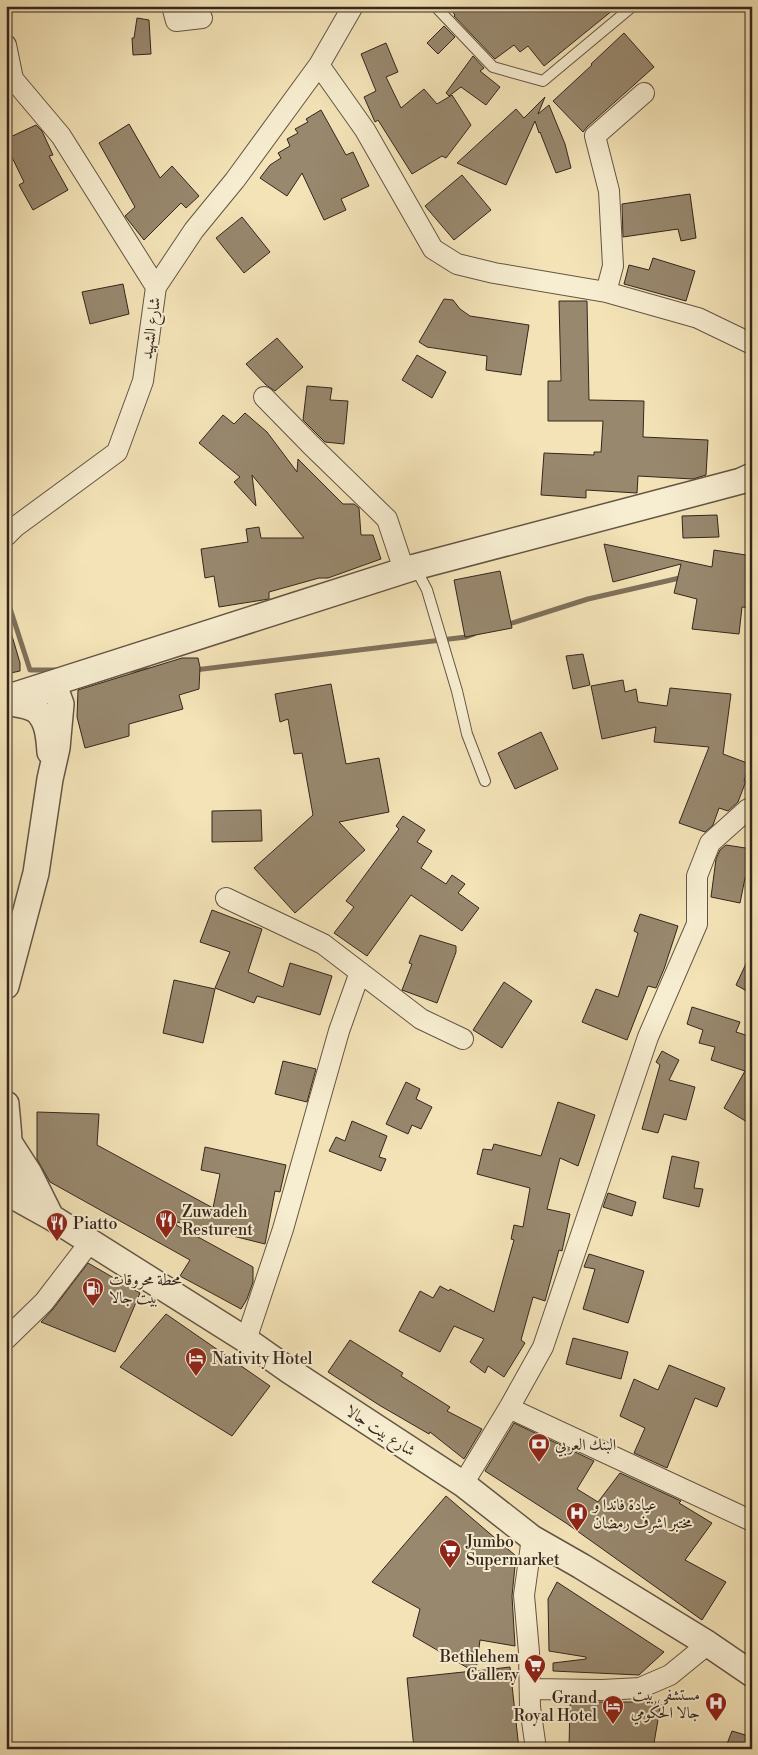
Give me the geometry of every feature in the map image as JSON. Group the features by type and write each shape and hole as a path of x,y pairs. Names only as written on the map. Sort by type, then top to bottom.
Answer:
{"street":[{"path":"172,6 176,21 202,18"},
{"path":"156,287 194,230 320,65 353,6"},
{"name":"شارع الشهيد","path":"6,45 14,79 61,136 156,287 142,381 116,452 15,526 6,536"},
{"path":"320,65 365,130 432,249 457,264 494,273 606,292 698,318 752,344"},
{"path":"606,292 613,266 609,191 595,136 644,93"},
{"path":"264,397 387,519 409,568"},
{"path":"6,700 409,568 742,481 752,476"},
{"path":"61,704 82,675"},
{"path":"6,986 36,873 50,779 57,748 61,704 57,693 41,688"},
{"path":"6,700 36,710 44,721 48,734 50,779"},
{"path":"463,1484 543,1348 648,1038 697,924 697,876 710,843 748,809"},
{"path":"226,898 323,944 420,1018 463,1039"},
{"path":"246,1340 283,1229 339,1031 360,972"},
{"path":"6,1104 9,1186"},
{"path":"8,1144 29,1173 51,1217"},
{"name":"شارع بيت جالا","path":"9,1186 51,1217 246,1340 290,1371 463,1484 532,1538 708,1644 752,1674"},
{"path":"6,1339 44,1302 90,1242"},
{"path":"509,1408 752,1521"},
{"path":"532,1538 524,1595 530,1706 536,1749"},
{"path":"530,1689 602,1690 640,1688 670,1675 708,1644"}],"lane":[{"path":"435,6 493,67 544,81 632,6"},
{"path":"409,568 427,590 457,691 467,734 485,781"}],"building":[{"path":"448,6 618,6 544,66 528,46 520,52 514,45 495,59 454,16"},
{"path":"137,18 149,20 151,54 133,55 132,38 134,38"},
{"path":"444,26 455,37 438,54 427,43"},
{"path":"624,33 654,67 583,132 553,101"},
{"path":"386,43 398,72 386,77 401,108 424,89 437,104 452,95 471,125 446,158 442,156 412,174 378,120 375,122 364,97 376,91 361,54"},
{"path":"473,56 484,68 480,71 500,87 486,105 461,87 449,96 446,93"},
{"path":"545,97 538,114 549,105 565,144 571,168 556,173 535,121 506,185 457,163 516,109 524,118"},
{"path":"321,110 346,155 353,152 369,186 341,199 346,210 324,220 302,173 287,196 260,178 270,165 281,158 278,153 290,146 287,139 298,133 295,129 308,122 306,119"},
{"path":"129,124 160,178 172,166 199,196 186,208 181,203 144,240 125,216 135,207 99,143"},
{"path":"36,125 42,131 53,155 49,156 68,190 33,210 19,185 24,182 6,145 6,139"},
{"path":"462,175 491,210 454,240 425,206"},
{"path":"690,194 696,238 681,241 678,229 623,237 622,204"},
{"path":"242,217 270,252 244,273 216,238"},
{"path":"653,258 695,271 686,301 624,284 629,265 649,270"},
{"path":"123,284 129,314 90,324 82,292"},
{"path":"444,299 453,300 460,309 470,316 529,325 521,375 486,370 487,356 427,347 419,342"},
{"path":"559,301 587,301 589,400 644,401 643,437 708,440 706,475 693,479 638,476 637,493 586,490 586,498 541,495 544,453 594,455 594,452 601,452 603,421 548,421 548,381 561,381"},
{"path":"277,338 303,367 275,391 266,385 246,364"},
{"path":"417,355 446,372 432,398 402,380"},
{"path":"307,386 332,388 330,400 348,401 344,444 325,442 303,420"},
{"path":"245,413 267,432 297,472 298,459 343,504 354,504 359,508 361,535 373,535 381,559 328,578 319,578 269,592 269,599 219,607 214,576 205,578 201,549 248,542 246,529 259,527 261,538 304,538 252,475 256,506 234,482 240,477 199,443 223,415 234,424"},
{"path":"717,515 719,537 683,538 682,516"},
{"path":"604,544 712,567 714,550 752,556 752,608 742,607 739,634 692,629 697,599 674,593 681,564 613,582"},
{"path":"500,571 512,628 465,637 454,580"},
{"path":"10,629 20,663 20,671 6,674 6,630"},
{"path":"583,654 590,685 573,689 566,656"},
{"path":"182,658 198,658 200,667 199,689 179,695 183,709 129,724 129,736 85,748 77,717 78,690"},
{"path":"623,680 625,692 636,689 638,702 667,706 670,688 731,694 723,754 750,764 738,802 728,811 719,808 713,825 705,832 679,823 709,747 654,742 656,727 602,739 591,686"},
{"path":"331,684 346,764 379,758 389,812 339,822 365,850 295,913 254,868 313,815 302,753 294,754 288,719 280,722 275,694"},
{"path":"541,732 558,769 515,789 498,753"},
{"path":"261,810 262,841 212,842 212,811"},
{"path":"403,816 425,830 417,842 432,851 421,868 446,884 452,875 465,884 458,893 479,908 462,931 411,895 367,956 334,933 354,907 346,901 399,829 396,826"},
{"path":"726,845 752,849 752,879 745,878 740,903 711,897 716,859 720,850"},
{"path":"212,910 262,929 248,972 283,987 290,963 332,976 320,1015 257,996 254,1003 215,988 230,952 200,942"},
{"path":"640,914 678,926 656,988 648,986 627,1040 582,1022 596,989 618,997 638,933 634,931"},
{"path":"420,935 456,946 456,952 437,1003 402,990 412,964 409,963"},
{"path":"752,951 752,994 736,985"},
{"path":"174,980 215,989 203,1043 163,1033"},
{"path":"504,982 532,1001 502,1048 473,1030"},
{"path":"692,1007 740,1022 736,1032 752,1037 752,1125 724,1108 745,1071 711,1060 715,1047 699,1043 703,1030 687,1024"},
{"path":"662,1051 679,1060 669,1080 695,1087 686,1120 664,1114 658,1133 642,1129 660,1065 656,1062"},
{"path":"283,1061 316,1069 307,1102 275,1094"},
{"path":"406,1082 420,1089 416,1099 432,1107 421,1129 412,1125 408,1134 386,1124"},
{"path":"558,1102 595,1115 578,1166 560,1158 547,1209 570,1214 562,1251 559,1250 545,1301 533,1297 521,1340 525,1343 504,1377 488,1366 485,1373 470,1362 484,1339 454,1326 440,1352 399,1331 420,1291 433,1298 440,1286 449,1291 450,1289 494,1312 514,1240 511,1239 514,1225 523,1227 530,1188 477,1174 483,1149 492,1150 494,1144 541,1156"},
{"path":"37,1112 99,1114 97,1145 213,1208 220,1174 201,1170 205,1147 286,1165 280,1192 275,1191 265,1244 177,1222 176,1225 253,1267 253,1282 241,1309 180,1276 190,1260 50,1182 37,1159"},
{"path":"352,1121 387,1136 379,1157 386,1159 381,1171 329,1151 336,1137 345,1141"},
{"path":"672,1156 699,1162 694,1188 703,1189 699,1207 663,1198"},
{"path":"608,1193 636,1202 632,1216 603,1207"},
{"path":"589,1254 644,1271 628,1323 583,1309 595,1269 584,1267"},
{"name":"محطة محروقات بيت جالا","path":"88,1263 140,1293 115,1352 41,1322"},
{"name":"Nativity Hotel","path":"166,1314 270,1386 232,1436 120,1367"},
{"path":"573,1338 628,1352 621,1379 566,1364"},
{"path":"350,1340 403,1373 401,1376 450,1407 447,1411 482,1429 464,1459 430,1432 429,1434 379,1405 328,1372"},
{"path":"669,1365 725,1388 717,1407 695,1398 667,1468 634,1453 645,1428 620,1416 634,1379 658,1390"},
{"path":"514,1423 594,1461 577,1489 598,1502 620,1473 681,1501 679,1503 712,1523 685,1560 726,1582 702,1620 566,1523 485,1471"},
{"name":"Jumbo Supermarket","path":"446,1496 516,1556 512,1596 515,1646 480,1640 476,1671 510,1667 519,1749 414,1749 407,1678 473,1671 413,1636 420,1609 372,1582"},
{"path":"557,1582 664,1652 639,1675 553,1671 553,1663 586,1659 586,1657 549,1651 548,1599"},
{"name":"Grand Royal Hotel","path":"570,1702 661,1702 653,1749 569,1749"},
{"name":"مستشفى بيت جالا الحكومي","path":"732,1731 752,1737 752,1749 725,1749"}],"waterway":[{"path":"506,625 588,599 684,577"},
{"path":"6,596 30,670 59,670"},
{"path":"195,670 466,637 474,634"},
{"path":"128,670 149,670"}],"place":[{"name":"Zuwadeh Resturent","path":"166,1239"},
{"name":"Piatto","path":"57,1242"},
{"name":"محطة محروقات بيت جالا","path":"93,1307"},
{"name":"Nativity Hotel","path":"196,1377"},
{"name":"البنك العربي","path":"539,1463"},
{"name":"عيادة فاندا و مختبر اشرف رمضان","path":"577,1532"},
{"name":"Jumbo Supermarket","path":"450,1569"},
{"name":"Bethlehem Gallery","path":"535,1684"},
{"name":"مستشفى بيت جالا الحكومي","path":"716,1722"},
{"name":"Grand Royal Hotel","path":"613,1725"}]}
